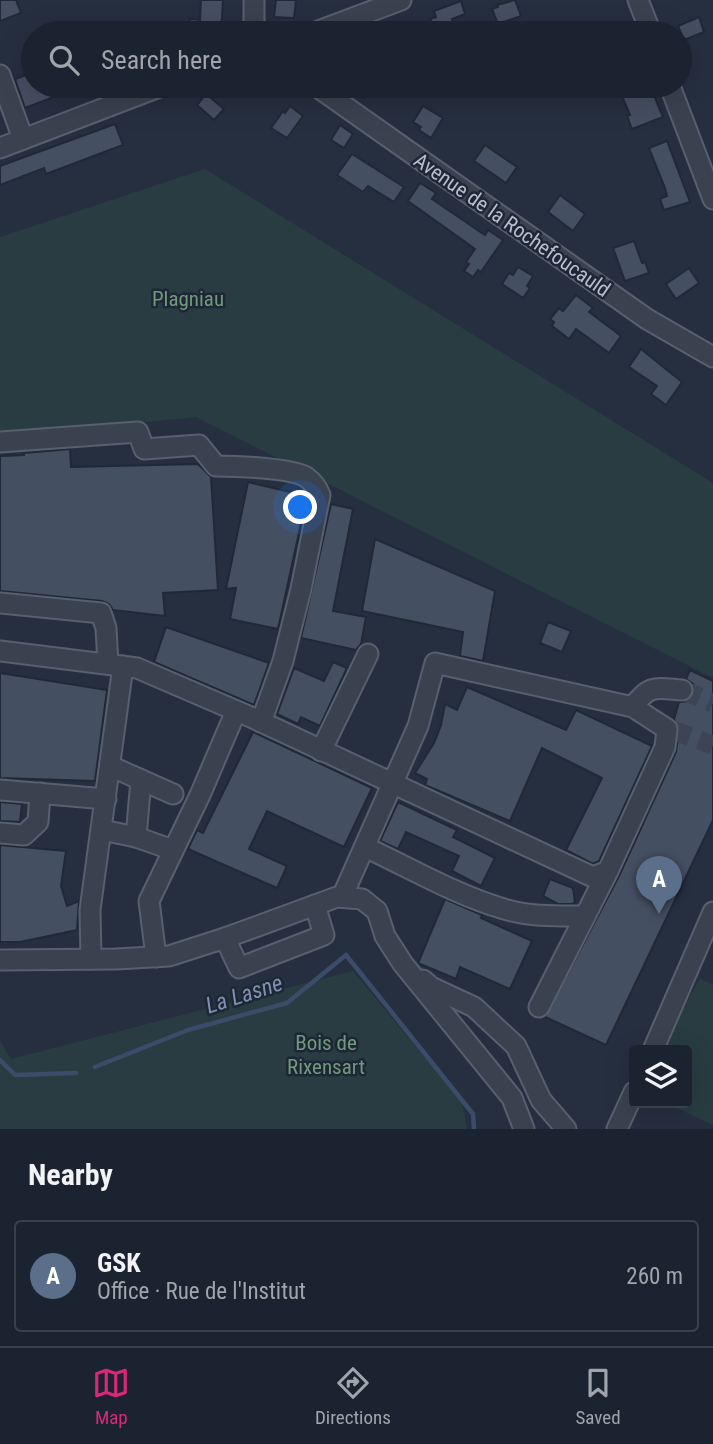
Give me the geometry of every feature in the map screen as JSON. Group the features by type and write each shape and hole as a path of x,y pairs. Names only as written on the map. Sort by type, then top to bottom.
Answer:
{"street":[{"path":"254,0 254,21"},
{"path":"345,21 401,0"},
{"path":"638,0 646,21"},
{"path":"0,75 23,139"},
{"path":"0,148 131,98"},
{"name":"Avenue de la Rochefoucauld","path":"333,98 647,319 713,357"},
{"path":"675,98 713,199"},
{"path":"0,442 138,432 145,449 199,445 216,466 246,466 304,475 317,486 320,495 301,589 283,661 261,722"},
{"path":"0,603 101,613 106,628 115,665 110,766 90,910 91,959"},
{"path":"0,651 137,668 261,722 593,877 608,871"},
{"path":"321,751 368,653"},
{"path":"342,897 418,726 435,663 633,707 670,729 665,747 608,871 540,1007"},
{"path":"633,707 642,695 653,687 682,690"},
{"path":"156,957 149,901 236,711"},
{"path":"110,766 173,794"},
{"path":"136,837 141,780"},
{"path":"0,790 106,799"},
{"path":"0,833 24,835 38,822 40,793"},
{"path":"102,830 136,837 173,850"},
{"path":"365,846 505,909 546,915 585,916"},
{"path":"0,960 169,956 342,897 362,899 377,911 385,936 403,964 512,1098 524,1129"},
{"path":"225,939 239,968 324,935 315,905"},
{"path":"655,1045 713,912"},
{"path":"403,964 431,987 474,1007 516,1046 541,1100 566,1129"},
{"path":"617,1129 629,1103"}],"green space":[{"name":"Plagniau","path":"205,169 713,483 713,678 196,417 0,437 0,237"},
{"name":"Bois de Rixensart","path":"353,971 462,1102 467,1129 0,1129 0,1041 11,1059"},
{"path":"700,979 713,985 713,1125 677,1108 692,1108 692,1045 661,1045"}],"building":[{"path":"0,0 16,0 21,13 0,21"},
{"path":"201,0 223,0 222,21 190,21 200,20"},
{"path":"276,0 296,0 294,18 274,17"},
{"path":"515,0 521,16 497,21 492,9 498,7 497,5"},
{"path":"461,1 465,14 453,21 431,21 430,19 436,17 434,11"},
{"path":"699,17 704,32 692,37 692,21 690,21"},
{"path":"21,77 21,96 15,79"},
{"path":"22,98 51,98 25,108"},
{"path":"203,98 211,98 224,109 214,120 197,105"},
{"path":"623,98 655,98 663,117 632,129 627,116 630,115"},
{"path":"290,106 303,116 287,138 271,128"},
{"path":"423,106 443,118 431,138 413,122"},
{"path":"115,124 123,145 46,174 44,168 0,185 0,166"},
{"path":"340,125 353,134 344,148 331,140"},
{"path":"667,141 690,202 664,210 660,199 667,196 649,148"},
{"path":"485,145 517,167 506,183 474,161"},
{"path":"352,154 404,187 394,202 368,186 363,192 337,175"},
{"path":"420,183 436,193 432,199 485,235 488,230 503,240 481,272 478,270 473,277 464,271 469,264 466,262 475,249 408,201"},
{"path":"560,195 585,214 573,231 548,212"},
{"path":"634,241 649,273 625,281 613,248"},
{"path":"518,267 533,276 527,286 530,288 523,298 502,284 509,273 513,275"},
{"path":"689,268 699,283 676,299 666,284"},
{"path":"576,295 593,308 589,312 621,336 609,353 576,329 569,339 552,326 554,322 550,319 559,308 563,311"},
{"path":"641,349 682,382 666,405 651,394 657,386 629,367"},
{"path":"70,449 71,467 198,464 211,477 218,590 163,593 165,616 113,610 109,604 102,601 0,591 0,456"},
{"path":"248,482 307,496 278,629 230,619 236,588 226,589"},
{"path":"331,504 353,509 333,611 366,617 361,644 356,650 301,638"},
{"path":"375,539 495,591 483,661 460,656 463,632 362,611"},
{"path":"548,622 571,631 562,652 540,643"},
{"path":"166,627 269,663 254,705 154,662"},
{"path":"333,662 347,668 320,726 301,717 298,724 277,714 294,668 324,681"},
{"path":"690,670 713,681 713,820 606,1045 545,1017 619,876 676,752 679,730 674,719 679,702 688,701 694,692 693,684 686,679"},
{"path":"0,673 107,690 95,781 0,778"},
{"path":"467,687 566,730 576,710 652,746 599,861 593,864 566,850 602,778 542,748 510,821 425,785 427,779 415,773 434,743 445,704 457,710"},
{"path":"253,732 372,788 344,847 267,811 249,849 287,866 277,888 188,849 197,830 203,833"},
{"path":"0,802 22,804 20,822 0,821"},
{"path":"398,802 457,830 453,837 495,858 481,886 452,871 459,856 406,832 398,849 380,841"},
{"path":"0,845 66,851 61,886 67,906 79,901 77,930 20,942 0,942"},
{"path":"550,879 573,888 575,902 558,904 543,896"},
{"path":"445,899 532,941 510,989 460,967 456,979 418,963"}],"waterway":[{"name":"La Lasne","path":"95,1067 188,1030 287,1003 346,955 473,1114 474,1129"},
{"name":"La Lasne","path":"0,1060 15,1075 76,1073"}],"tunnel":[{"path":"682,690 713,703"},
{"path":"672,730 713,745"}],"place":[{"name":"GSK","path":"659,914"}]}
